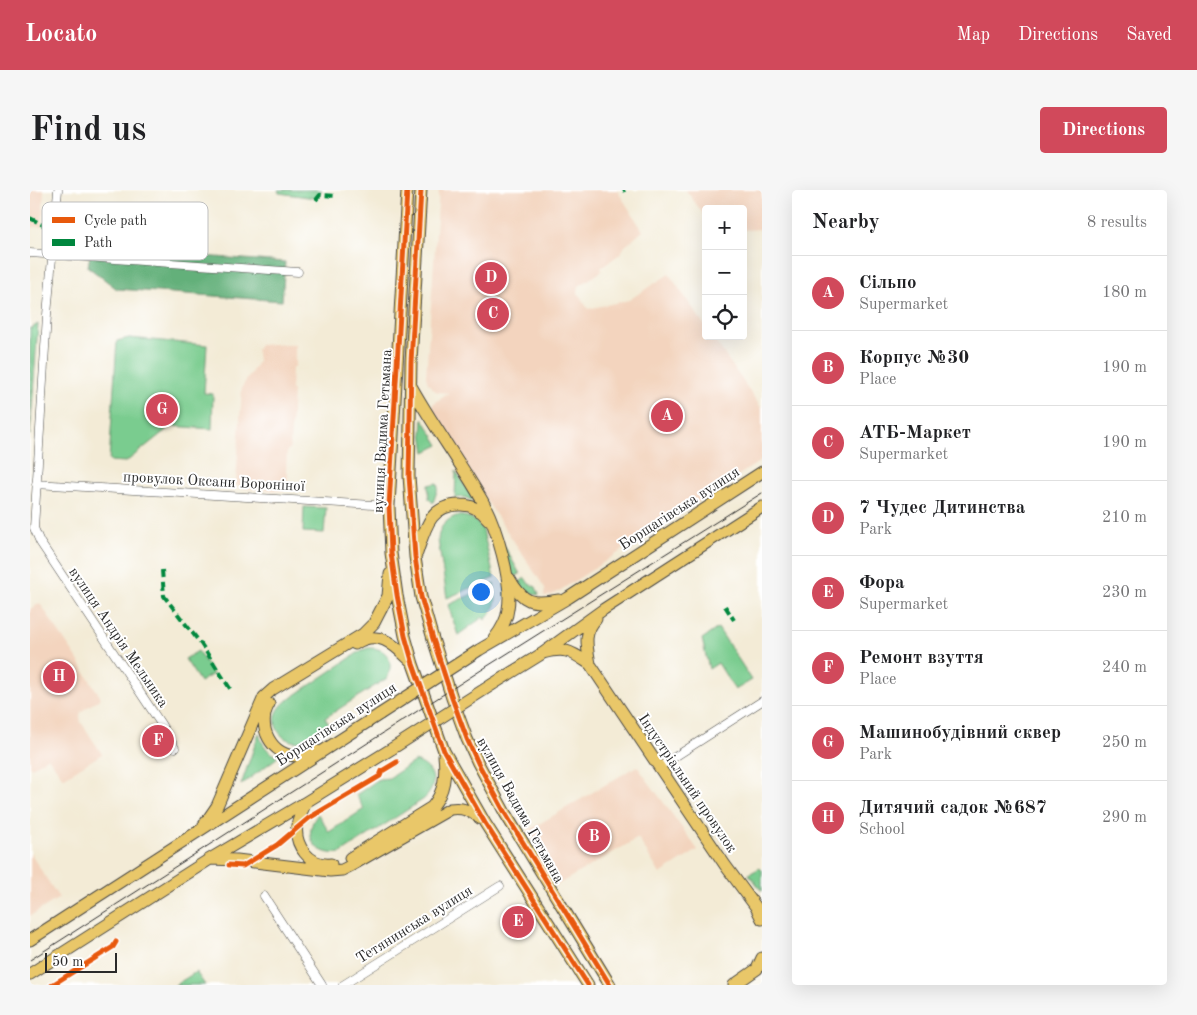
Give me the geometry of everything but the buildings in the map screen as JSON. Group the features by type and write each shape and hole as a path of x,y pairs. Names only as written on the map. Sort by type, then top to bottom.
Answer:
{"main road":[{"name":"вулиця Вадима Гетьмана","path":"406,190 389,506 391,553 397,595 406,636 413,664 444,751 485,823 588,985"},
{"name":"вулиця Вадима Гетьмана","path":"421,190 410,385 409,476 415,557 421,597 452,698 467,739 505,813 610,985"},
{"path":"410,385 483,503 494,526 506,572 509,608 500,631 491,643"},
{"name":"Борщагівська вулиця","path":"30,940 479,650 568,598 762,472"},
{"path":"415,557 431,518 440,509 447,506 465,505 477,509 494,526"},
{"path":"30,974 210,859 306,802 493,684 604,609 762,507"},
{"path":"202,829 217,806 264,697 273,689 363,634 374,623 388,596 391,553"},
{"path":"506,572 515,588 526,599 543,603 568,598"},
{"name":"Індустріальний провулок","path":"590,664 586,640 590,625 604,609"},
{"path":"332,745 308,754 297,756 286,754 276,748 268,739 264,729 264,717 267,706 274,697 361,641 377,638 390,642 413,664"},
{"name":"Індустріальний провулок","path":"543,652 557,649 570,651 590,664 725,865 756,907 762,919"},
{"path":"306,802 297,824 296,834 300,847 307,856 316,862 327,865 338,864 432,807 437,801 445,780 444,751"},
{"path":"210,859 237,860 330,872 342,870 352,865 450,809 465,809 473,812 485,823"},
{"path":"734,985 757,969 762,958"}],"street":[{"path":"36,484 52,260"},
{"path":"134,260 298,272"},
{"name":"провулок Оксани Вороніної","path":"36,484 389,506"},
{"name":"вулиця Андрія Мельника","path":"36,484 34,528 40,542 161,724 174,748"},
{"path":"659,767 762,701"},
{"name":"Тетянинська вулиця","path":"343,985 500,886"},
{"path":"264,896 322,985"}],"shaded area":[{"path":"30,190 44,190 42,227 30,227"},
{"path":"439,190 617,190 643,231 625,246 621,253 601,268 602,271 579,286 578,293 588,309 629,300 669,274 702,321 702,340 715,340 762,409 762,460 556,593 545,596 545,588 468,473 431,412 433,404 449,393 437,392 428,383 426,377"},
{"path":"686,190 762,190 762,229 747,230 747,205 702,205 702,212"},
{"path":"260,345 295,345 295,367 292,367 291,390 293,390 290,449 287,450 287,489 282,491 240,488 236,484 242,387 258,362 257,350"},
{"path":"40,603 101,698 82,711 80,715 81,722 102,754 63,778 48,757 32,768 30,766 30,609"},
{"path":"637,766 698,850 660,874 638,838 557,885 529,830"},
{"path":"30,853 59,898 30,916"}],"green space":[{"path":"278,190 322,190 315,198 279,193"},
{"path":"208,256 285,262 282,301 117,289 88,267 89,260 208,260"},
{"path":"38,324 30,435 30,329"},
{"path":"129,338 207,345 204,393 213,394 212,429 171,426 126,462 109,461 117,341"},
{"path":"423,419 439,445 425,452 422,433"},
{"path":"456,471 475,502 464,497 455,498"},
{"path":"437,483 438,488 433,503 429,499 428,485"},
{"path":"304,507 326,508 324,533 303,532"},
{"path":"456,516 471,518 483,530 494,578 447,598 438,540 443,525"},
{"path":"502,542 520,574 512,578"},
{"path":"525,578 529,584 536,587 539,595 526,592 516,585"},
{"path":"494,584 496,599 492,612 485,620 483,617 458,635 448,605"},
{"path":"718,628 752,680 735,690 718,663 709,669 702,639"},
{"path":"368,648 380,650 388,656 390,666 387,678 325,718 329,724 309,738 296,742 282,736 275,722 279,708 362,650"},
{"path":"198,651 213,674 200,682 185,659"},
{"path":"259,733 266,747 278,757 241,785"},
{"path":"415,761 427,768 433,777 432,788 424,799 341,853 324,852 313,843 311,830 318,814 329,832 364,809 356,795 379,779 389,778"},
{"path":"760,868 762,870 762,891 749,874"},
{"path":"196,972 205,985 175,985"}],"tram line":[{"path":"30,960 486,667 762,493"}],"marked path":[{"path":"316,200 320,195 337,196"},
{"path":"30,218 42,224"},
{"path":"162,570 164,596 201,644 231,690"},
{"path":"725,606 734,620"}],"cycle path":[{"path":"407,190 389,506 391,553 405,636 444,751 485,823 588,985"},
{"path":"421,190 411,362 409,476 415,557 421,597 452,698 478,763 505,813 610,985"},
{"path":"229,865 243,866 277,845 309,818 380,776 382,771 397,762"},
{"path":"52,985 113,947 116,942"}],"place":[{"name":"7 Чудес Дитинства","path":"491,278"},
{"name":"АТБ-Маркет","path":"493,314"},
{"name":"Машинобудівний сквер","path":"162,410"},
{"name":"Сільпо","path":"667,416"},
{"name":"Дитячий садок №687","path":"59,677"},
{"name":"Ремонт взуття","path":"158,741"},
{"name":"Корпус №30","path":"594,837"},
{"name":"Фора","path":"518,922"}]}
